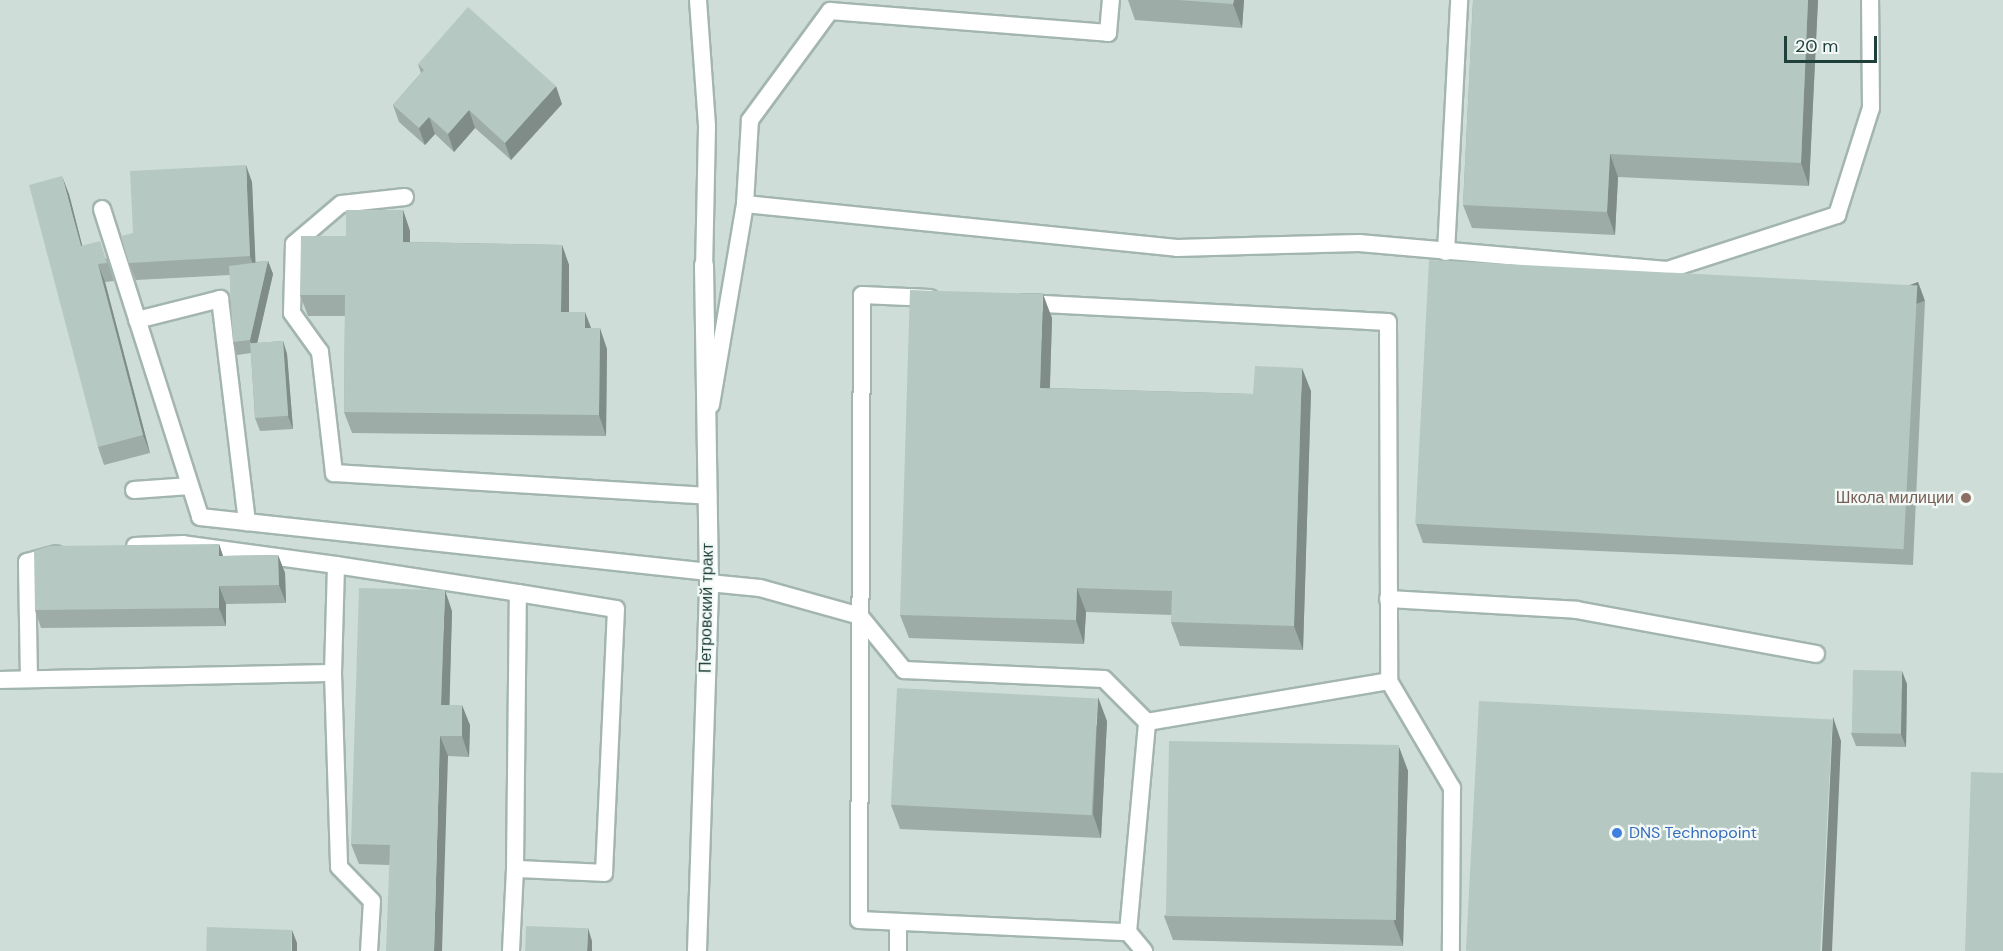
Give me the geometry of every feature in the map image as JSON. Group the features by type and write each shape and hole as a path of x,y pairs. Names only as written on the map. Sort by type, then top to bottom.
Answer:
{"street":[{"name":"Петровский тракт","path":"697,951 710,577 704,265"}],"lane":[{"path":"698,0 707,127 704,265"},
{"path":"707,432 745,204 750,120 830,11 1108,33 1112,0"},
{"path":"1446,252 1459,0"},
{"path":"745,204 1177,248 1359,243 1667,270 1837,216 1871,108 1870,0"},
{"path":"405,197 341,204 294,244 292,313 320,352 334,473 708,496"},
{"path":"102,209 200,517 710,577 760,588 860,616 904,670 1104,679 1147,722"},
{"path":"945,299 862,295 858,920 1128,932"},
{"path":"137,320 220,299 247,522"},
{"path":"1005,302 1388,322 1389,681 1452,788 1451,951"},
{"path":"134,490 190,486"},
{"path":"116,547 183,544 336,565 616,609 604,873 515,869"},
{"path":"29,679 27,562 71,549"},
{"path":"336,565 333,673 339,867 372,901 369,951"},
{"path":"511,951 515,869 518,593"},
{"path":"1388,599 1577,610 1816,654"},
{"path":"0,680 333,673"},
{"path":"1147,722 1389,681"},
{"path":"1144,951 1128,932 1147,722"},
{"path":"898,922 898,951"}],"shaded area":[{"path":"0,0 2003,0 2003,951 0,951"}],"building":[{"path":"1178,0 1234,0 1233,4"},
{"path":"1473,0 1808,0 1801,163 1610,154 1607,212 1463,205"},
{"path":"468,7 556,86 505,143 469,110 448,134 429,117 419,128 393,105 424,70 418,64"},
{"path":"246,165 250,256 129,263 121,236 133,233 130,171"},
{"path":"62,176 81,246 100,241 107,263 98,264 143,435 98,447 29,185"},
{"path":"346,210 403,210 403,242 562,245 561,312 585,312 585,328 600,328 599,415 344,412 345,295 300,295 301,236 346,236"},
{"path":"1429,260 1917,286 1904,549 1415,524"},
{"path":"268,261 250,340 233,342 229,266"},
{"path":"910,290 1043,294 1040,388 1253,394 1255,366 1302,368 1294,626 1171,622 1172,591 1077,588 1076,620 900,615"},
{"path":"283,341 288,416 255,418 250,343"},
{"path":"219,544 219,556 278,555 279,585 219,586 219,608 35,610 34,551 50,546"},
{"path":"359,588 445,590 441,705 462,705 462,736 440,736 434,951 386,951 390,845 351,844"},
{"path":"1853,670 1902,671 1901,734 1852,733"},
{"path":"897,688 1098,699 1092,815 891,805"},
{"path":"1479,701 1833,720 1820,951 1466,951"},
{"path":"1169,741 1399,745 1396,920 1166,916"},
{"path":"1971,772 2003,773 2003,951 1965,951"},
{"path":"526,926 588,928 587,951 525,951"},
{"path":"207,927 292,930 291,951 206,951"}],"place":[{"name":"Школа милиции","path":"1966,498"},
{"name":"DNS Technopoint","path":"1617,833"}]}
